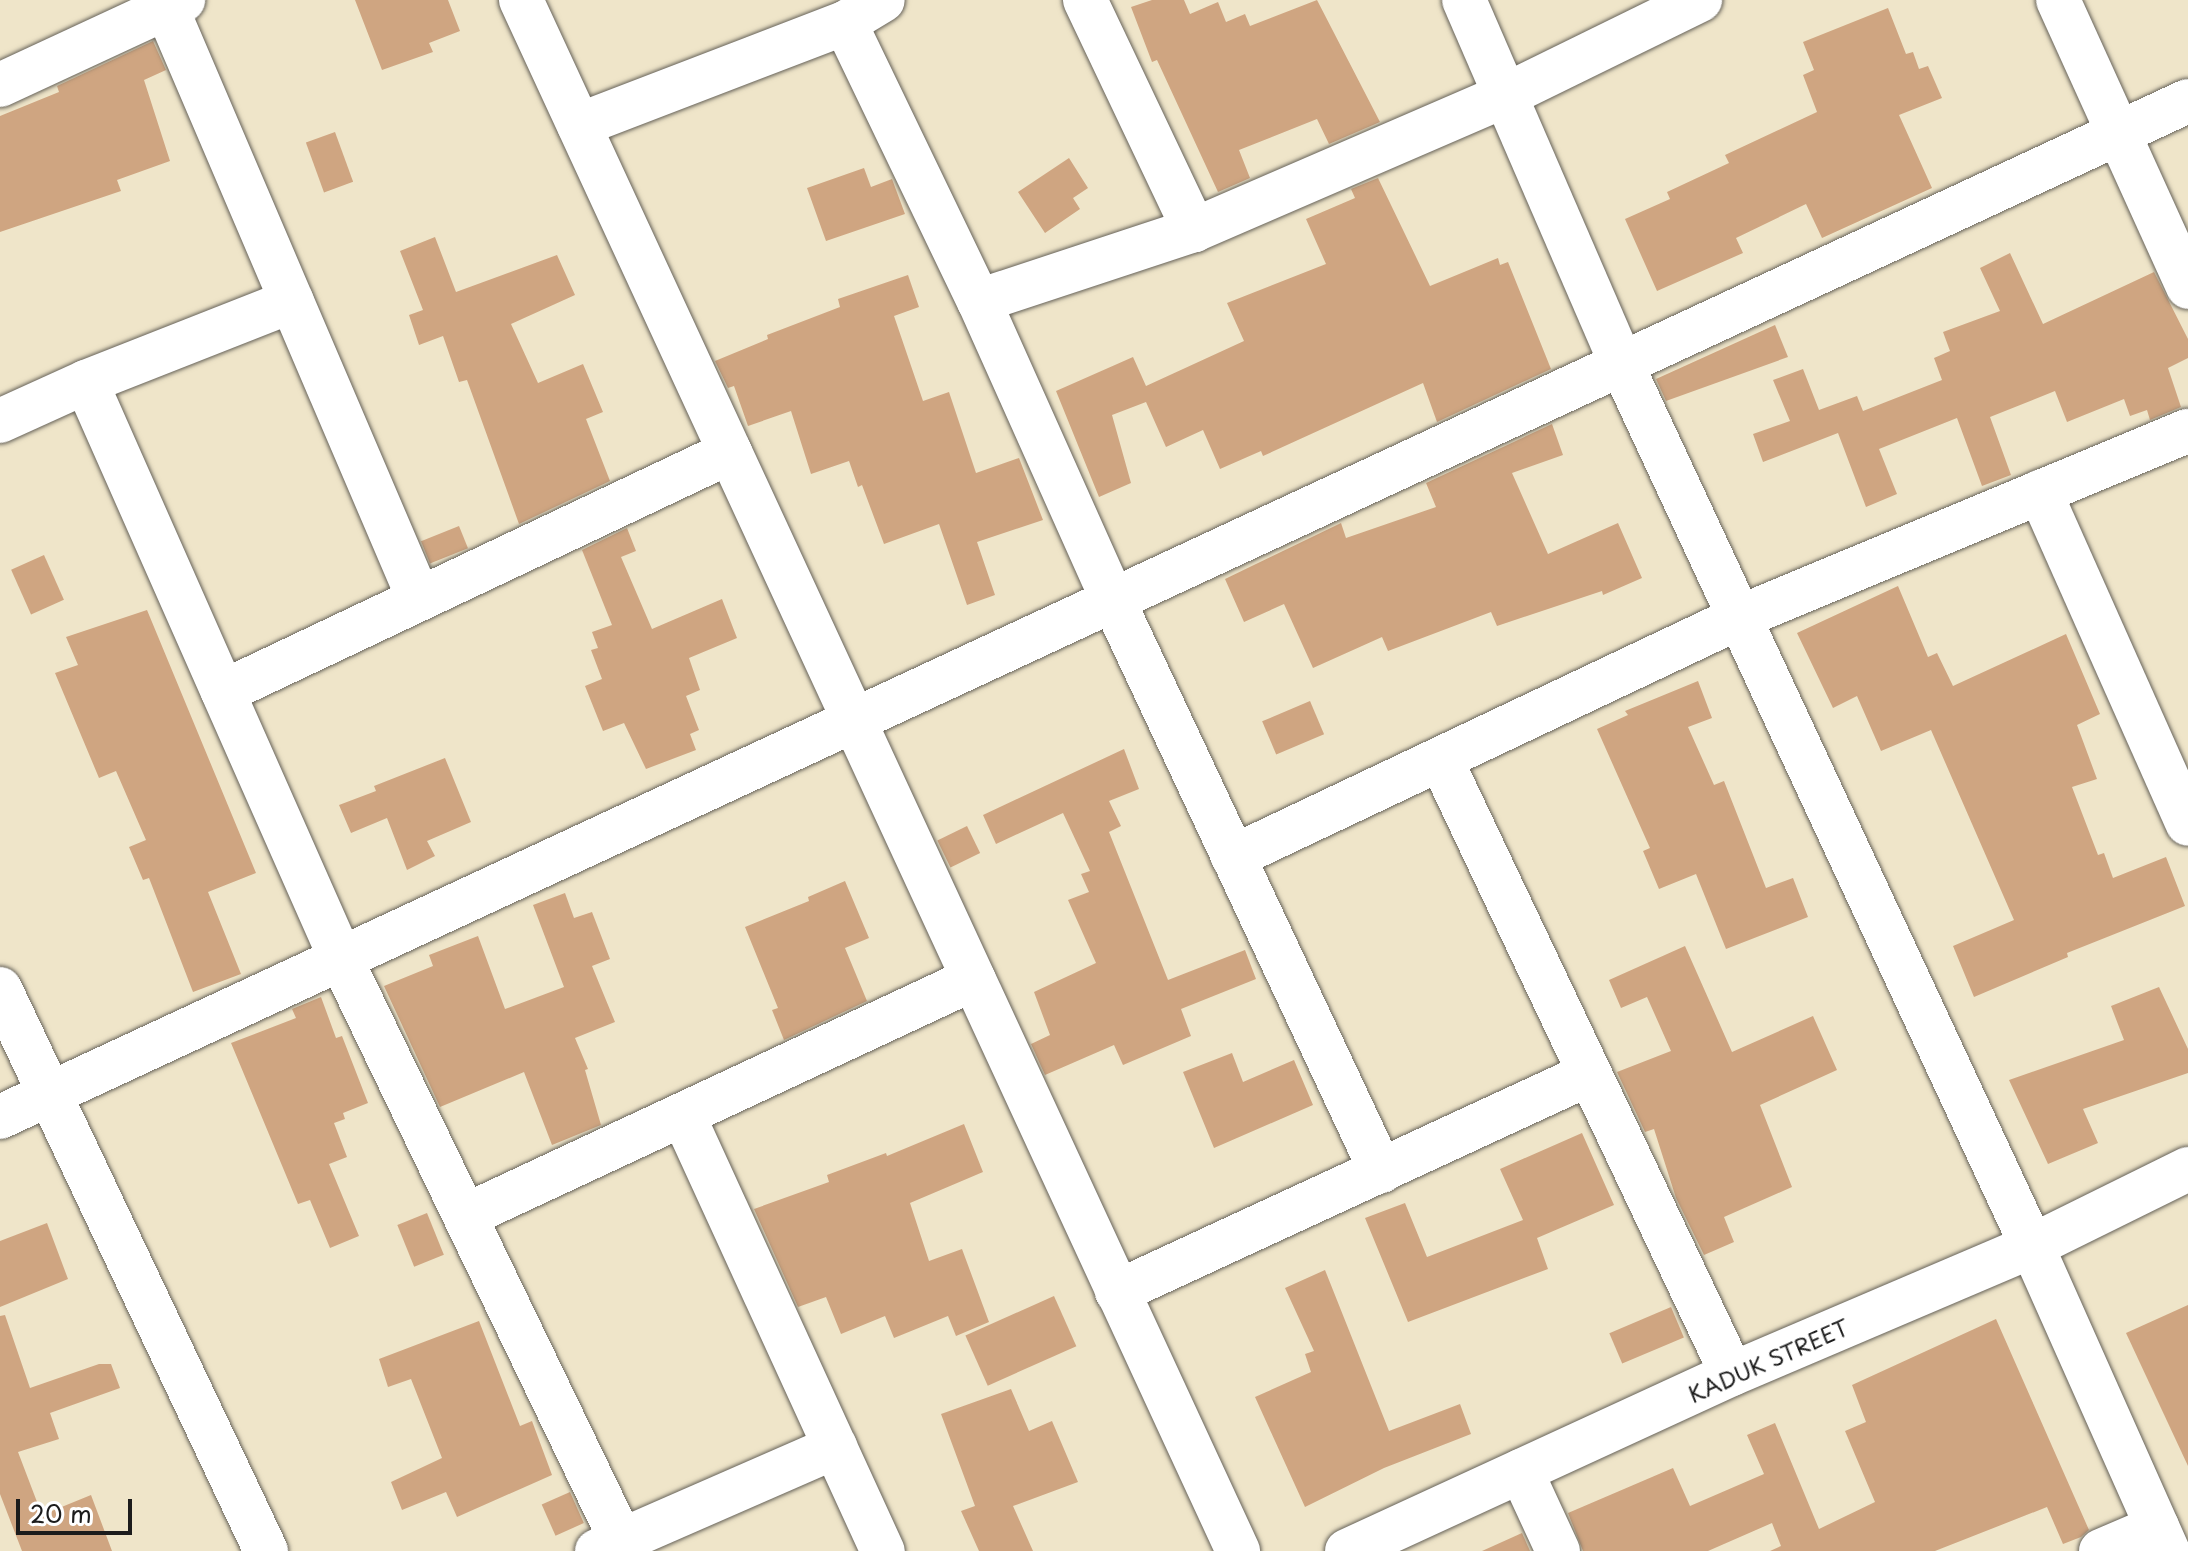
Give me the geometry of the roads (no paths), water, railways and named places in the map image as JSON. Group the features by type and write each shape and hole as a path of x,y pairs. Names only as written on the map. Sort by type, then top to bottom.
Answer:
{"street":[{"path":"521,0 1238,1551"},
{"path":"579,125 845,23 883,0"},
{"path":"1085,0 1194,230"},
{"path":"1464,0 1508,94 1621,363 2032,1246 2162,1539 2101,1551"},
{"path":"979,301 1194,230 1508,94 1700,0"},
{"path":"2058,0 2188,287"},
{"path":"0,85 171,2 292,301 419,599"},
{"path":"845,23 979,301 1113,600 1381,1171"},
{"path":"0,1117 2188,101"},
{"path":"0,421 86,382 292,301"},
{"path":"86,382 341,959 465,1216 609,1546 835,1447"},
{"path":"1233,857 1738,618 2188,431"},
{"path":"223,692 730,452"},
{"path":"2040,492 2185,807"},
{"path":"1441,760 1732,1374"},
{"path":"465,1216 973,979"},
{"path":"0,989 266,1551"},
{"path":"1117,1292 1589,1074"},
{"path":"683,1115 883,1551"},
{"name":"KADUK STREET","path":"1347,1551 1732,1374 2032,1246 2188,1169"},
{"path":"1521,1471 1558,1551"}]}
